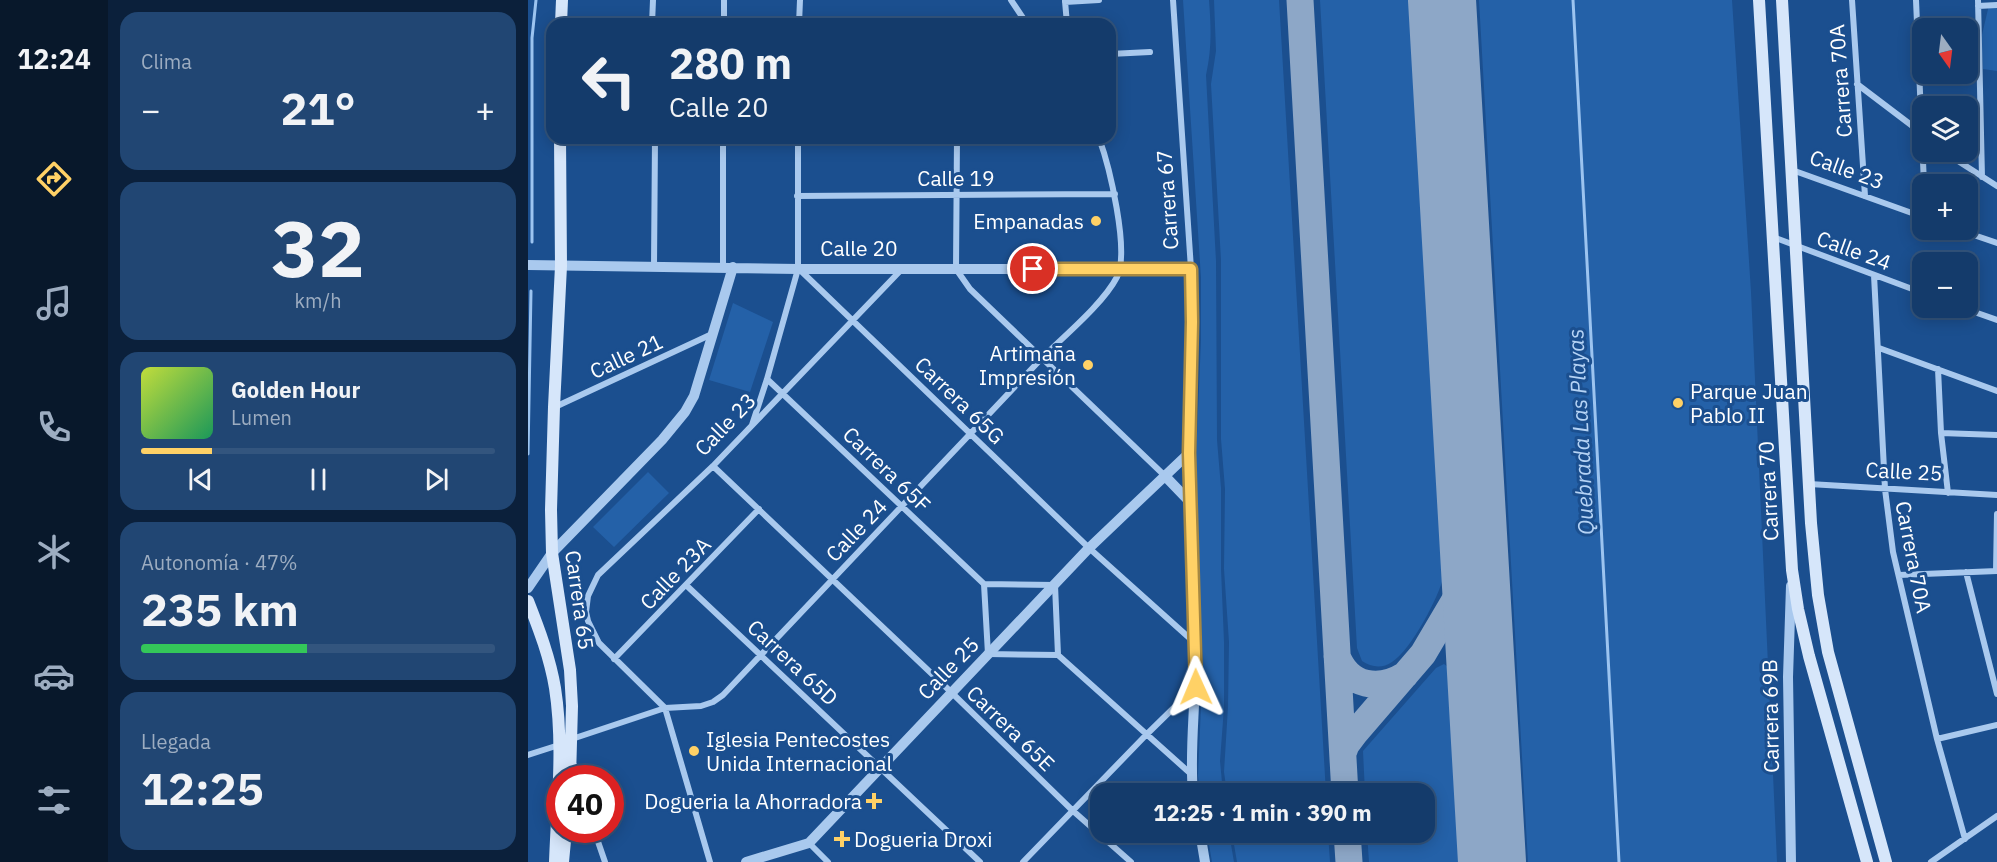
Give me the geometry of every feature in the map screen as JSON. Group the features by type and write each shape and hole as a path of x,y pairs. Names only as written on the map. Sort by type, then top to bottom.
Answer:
{"main road":[{"path":"561,18 562,0"},
{"name":"Carrera 70","path":"1760,0 1792,570 1809,656 1867,862"},
{"name":"Carrera 70","path":"1782,0 1809,484 1817,586 1826,643 1886,862"},
{"name":"Carrera 65","path":"560,144 561,266 554,407 552,553 570,670 571,765"},
{"name":"Carrera 65","path":"528,601 534,629 547,653 555,689 559,745 555,862"},
{"path":"563,862 565,843"}],"street":[{"path":"652,18 653,0"},
{"path":"724,0 724,18"},
{"path":"800,0 800,18"},
{"path":"1011,0 1023,18"},
{"path":"1066,18 1065,1 1099,0"},
{"name":"Carrera 67","path":"1173,0 1191,269 1189,453 1196,687 1192,783"},
{"name":"Carrera 70A","path":"1852,0 1865,196"},
{"path":"1916,0 1920,96"},
{"path":"1982,177 1978,3 1997,5"},
{"path":"1116,54 1150,52"},
{"path":"1857,84 1912,126"},
{"path":"654,267 655,144"},
{"path":"723,144 728,267"},
{"path":"751,428 798,268 798,144"},
{"path":"957,144 956,268 970,289 1190,501"},
{"path":"1101,144 1114,194 1120,241 1120,270"},
{"path":"1959,162 1997,186"},
{"name":"Calle 23","path":"1792,170 1912,213"},
{"name":"Calle 19","path":"797,196 1114,194"},
{"path":"1978,236 1997,243"},
{"name":"Calle 24","path":"1773,237 1912,289"},
{"name":"Calle 20","path":"528,264 654,267 1191,269"},
{"name":"Calle 23","path":"528,588 552,553 662,440 685,412 693,396 712,334 728,267"},
{"name":"Calle 23","path":"614,659 599,643 592,631 586,612 588,596 598,575 751,428 904,267"},
{"name":"Carrera 65G","path":"798,268 1089,548 1195,643"},
{"name":"Calle 24","path":"571,739 665,708 701,706 713,702 761,655 1042,358 1091,310 1113,284 1120,270"},
{"name":"Carrera 70A","path":"1874,275 1885,489 1893,552 1937,739 1965,839"},
{"path":"1978,313 1997,320"},
{"name":"Calle 21","path":"554,407 712,334"},
{"path":"1879,348 1997,391"},
{"path":"1938,369 1941,433 1948,493"},
{"name":"Carrera 65F","path":"767,379 984,584"},
{"path":"1941,433 1997,435"},
{"name":"Calle 25","path":"746,862 809,843 1089,548 1189,453"},
{"name":"Carrera 65E","path":"713,466 1072,810 1131,862"},
{"name":"Calle 25","path":"1809,484 1997,495"},
{"name":"Calle 23A","path":"614,659 759,508"},
{"path":"1899,575 1996,571 1997,514"},
{"name":"Carrera 69B","path":"1791,862 1788,677 1792,570"},
{"path":"1966,572 1997,694"},
{"path":"1058,655 1055,585 984,584 988,654 1058,655 1191,774"},
{"name":"Carrera 65D","path":"686,585 980,862"},
{"path":"614,659 665,708 710,862"},
{"path":"1023,862 1146,735 1196,687"},
{"path":"1937,739 1997,725"},
{"path":"528,755 559,745"},
{"path":"572,758 574,765"},
{"path":"1931,862 1997,816"},
{"path":"598,843 605,862"},
{"path":"809,843 828,862"},
{"path":"1202,843 1205,862"}],"shaded area":[{"path":"1183,0 1209,0 1210,19 1210,47 1206,75 1216,261 1217,440 1221,488 1224,642 1224,707 1220,761 1222,783 1199,783 1198,776 1203,660 1196,459 1201,278"},
{"path":"1214,0 1279,0 1325,783 1226,783 1224,772 1229,642 1224,569 1225,489 1221,439 1221,260 1211,84 1216,51"},
{"path":"1320,0 1410,0 1444,575 1430,609 1415,635 1399,656 1392,662 1380,666 1369,665 1362,661 1357,648"},
{"name":"Parque Juan Pablo II","path":"1479,0 1732,0 1751,292 1777,862 1528,862"},
{"path":"1989,5 1997,5 1997,71 1983,69 1981,39"},
{"path":"733,303 773,322 750,392 709,380"},
{"path":"648,472 669,493 614,547 593,527"},
{"path":"1444,664 1450,673 1461,862 1369,862 1368,843 1435,843 1435,783 1365,783 1363,751 1436,668"},
{"path":"1209,843 1231,843 1234,862 1212,862"},
{"path":"1234,843 1329,843 1330,862 1237,862"}],"waterway":[{"path":"532,242 532,38 536,0"},
{"name":"Quebrada Las Playas","path":"1573,0 1619,862"},
{"path":"528,454 531,291"}],"taxiway":[{"path":"1300,0 1344,783"},
{"path":"1343,753 1355,733 1423,654 1475,566"},
{"path":"1337,656 1349,674 1366,683 1385,683 1405,675"},
{"path":"1348,843 1349,862"}],"runway":[{"path":"1442,0 1492,862"}],"place":[{"name":"Empanadas","path":"1096,221"},
{"name":"Artimaña Impresión","path":"1088,365"},
{"name":"Parque Juan Pablo II","path":"1678,403"},
{"name":"Iglesia Pentecostes Unida Internacional","path":"694,751"},
{"name":"Dogueria la Ahorradora","path":"874,801"},
{"name":"Dogueria Droxi","path":"842,839"}],"route":[{"path":"1033,269 1191,269 1189,453 1196,687"}]}
